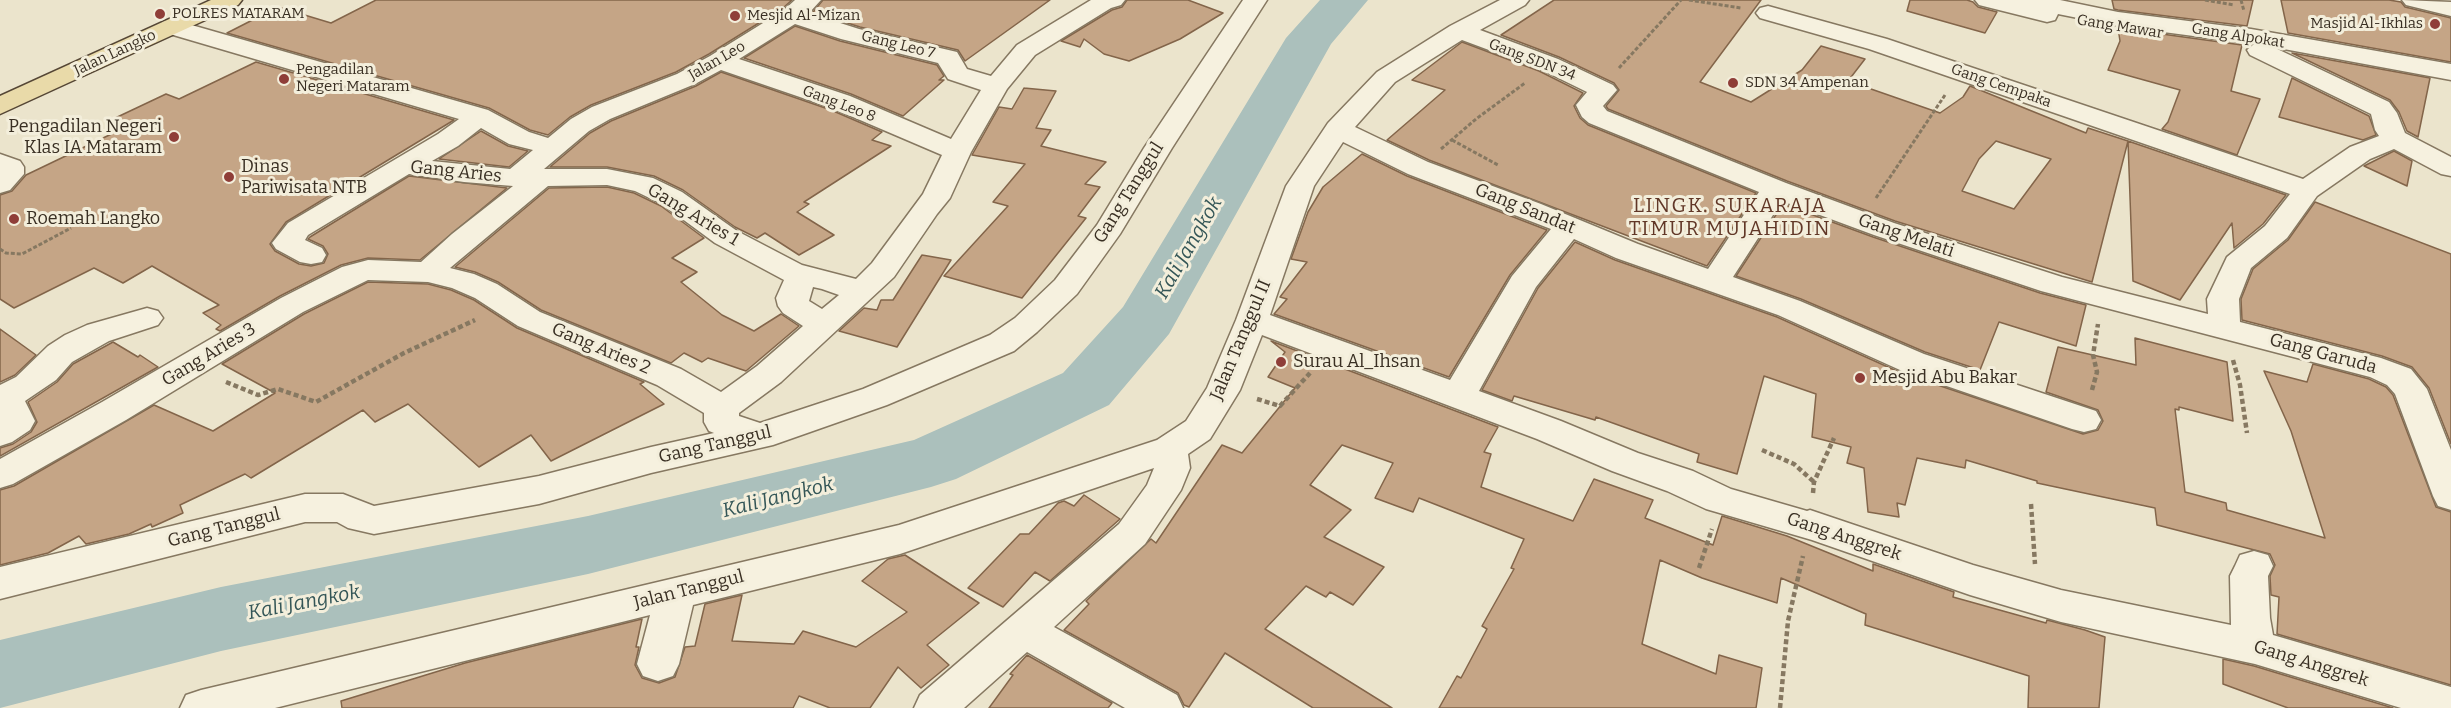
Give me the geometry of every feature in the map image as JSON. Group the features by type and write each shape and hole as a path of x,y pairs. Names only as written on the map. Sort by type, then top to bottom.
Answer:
{"main road":[{"name":"Jalan Langko","path":"0,106 230,0"}],"street":[{"name":"Gang Tanggul","path":"0,583 305,508 343,508 361,518 382,519 539,490 651,460 736,424 875,397 1002,344 1066,287 1110,228 1158,148 1255,0"},
{"name":"Jalan Tanggul II","path":"1170,449 1198,430 1223,390 1252,320 1300,186 1338,129 1386,77 1459,32 1517,0"},
{"path":"1987,0 2026,4"},
{"path":"736,424 769,374 883,270 926,208 936,198 957,152 996,86 1026,50 1104,1"},
{"path":"2414,1 2451,9"},
{"name":"Gang Alpokat","path":"2026,4 2451,72"},
{"name":"Jalan Leo","path":"650,95 719,61 797,5"},
{"name":"Gang Leo 7","path":"797,5 850,34 948,57 957,74 996,86"},
{"name":"Gang Cempaka","path":"1768,13 1878,44 2307,190"},
{"path":"172,27 479,116 519,138 551,147"},
{"name":"Gang SDN 34","path":"1459,32 1549,64 1604,90"},
{"path":"2253,42 2380,108 2384,113 2388,130 2396,139 2451,168"},
{"name":"Gang Leo 8","path":"719,61 841,102 957,152"},
{"name":"Gang Melati","path":"1604,90 1589,105 1591,111 1599,117 1776,189 1860,220 2052,284 2224,327"},
{"name":"Gang Aries","path":"428,272 529,178 551,147 600,113 650,95"},
{"path":"404,165 448,140 479,116"},
{"name":"Gang Sandat","path":"1338,129 1407,164 1531,210 1627,251 1789,308 1912,362 2084,420"},
{"path":"2224,327 2223,298 2238,264 2276,232 2307,190 2360,153 2396,139"},
{"path":"0,162 10,167 10,174 0,184"},
{"name":"Gang Aries","path":"311,255 287,243 298,229 404,165 464,174 529,178"},
{"name":"Gang Aries 1","path":"529,178 608,177 643,184 688,208 726,237 802,276 830,281 861,292"},
{"path":"1715,281 1776,189"},
{"path":"1460,396 1467,379 1523,283 1568,227"},
{"name":"Gang Aries 3","path":"0,475 292,305 353,274 368,270 428,272"},
{"name":"Gang Aries 2","path":"428,272 463,281 486,291 529,319 669,377 736,424"},
{"path":"802,276 792,298 794,306 826,323"},
{"path":"0,433 18,421 3,399 28,385 60,354 98,333 147,318"},
{"name":"Gang Anggrek","path":"1252,320 1460,396 1625,462 1680,481 1719,499 1810,526 1810,524 1970,580 2061,606 2255,647 2451,705"},
{"name":"Gang Garuda","path":"2224,327 2381,369 2399,377 2410,389 2451,496"},
{"path":"935,708 1132,534 1163,490 1172,468 1170,449"},
{"name":"Jalan Tanggul","path":"201,708 900,539 1170,449"},
{"path":"2254,566 2249,576 2250,618 2255,647"},
{"path":"658,664 676,593"},
{"path":"1024,630 1162,708"}],"path":[{"path":"1604,90 1615,72 1680,0"},
{"path":"1689,0 1768,13"},
{"path":"2205,0 2242,6"},
{"path":"1498,165 1452,140 1549,64"},
{"path":"1860,220 1902,162 1960,72"},
{"path":"0,249 6,253 22,254 72,228"},
{"path":"2084,420 2097,372 2093,355 2103,296"},
{"path":"189,367 258,395 278,389 316,402 404,353 505,305"},
{"path":"2224,327 2240,385 2247,433"},
{"path":"1223,390 1280,405 1330,350"},
{"path":"1762,450 1794,464 1814,482 1834,438"},
{"path":"1699,568 1710,537 1719,499"},
{"path":"2031,504 2036,563 2032,598"},
{"path":"1780,708 1788,621 1810,526"}],"building":[{"path":"376,0 792,0 709,54 676,72 591,105 570,117 548,135 530,130 489,108 227,33 278,7 331,23"},
{"path":"823,0 1050,0 965,61 958,50 860,27 813,12"},
{"path":"1127,0 1188,0 1223,13 1180,39 1129,61 1104,54 1084,39 1080,47 1061,41 1112,10 1122,7"},
{"path":"1554,0 1761,0 1700,82 1751,102 1802,70 1821,46 1865,59 1848,81 1940,113 1963,97 1970,86 2086,133 2088,128 2128,141 2092,282 1895,221 1787,181 1608,109 1606,106 1619,90 1614,83 1559,57 1501,35","holes":["1996,141 2051,159 2014,209 1962,191 1979,159"]},
{"path":"1910,0 1967,0 1978,7 1997,12 1985,33 1907,11"},
{"path":"2112,0 2253,0 2247,26 2118,10 2114,9"},
{"path":"2281,0 2389,0 2401,2 2405,7 2451,18 2451,62 2288,33"},
{"path":"795,26 840,41 937,65 944,76 939,80 944,80 903,116 851,94 744,58"},
{"path":"2118,28 2242,45 2231,91 2260,99 2237,155 2162,129 2168,122 2180,90 2108,70 2120,41"},
{"path":"1462,42 1539,71 1583,93 1574,106 1580,118 1588,125 1756,193 1707,266 1429,160 1387,140 1445,90 1412,80"},
{"path":"2292,53 2430,78 2418,137 2407,131 2399,112 2390,100"},
{"path":"256,62 454,120 286,222 270,244 275,251 299,264 311,266 324,263 328,254 323,246 308,239 409,176 507,188 420,260 368,258 341,265 280,296 220,331 216,329 221,325 203,313 219,305 152,266 123,283 94,268 14,308 0,299 0,195 12,191 26,175 126,127 111,120 166,94 179,99"},
{"path":"721,72 831,110 882,132 872,140 891,146 804,202 809,204 797,212 834,235 799,255 765,233 757,238 735,227 683,190 654,176 607,167 550,167 590,133 611,121 696,86"},
{"path":"2292,78 2369,116 2376,135 2363,140 2279,117"},
{"path":"1024,88 1056,91 1036,128 1051,130 1041,146 1106,162 1085,184 1100,187 1078,216 1086,218 1022,298 944,276 1008,206 993,202 1025,164 972,155 999,107 1012,109"},
{"path":"481,131 508,146 528,151 509,167 439,159"},
{"path":"2128,141 2286,195 2263,224 2234,248 2232,223 2180,300 2133,281"},
{"path":"2394,151 2412,161 2407,186 2364,166"},
{"path":"1362,154 1407,176 1547,230 1510,275 1449,377 1274,314 1287,299 1280,297 1307,262 1291,259 1308,212 1323,187"},
{"path":"607,187 634,193 661,206 704,238 672,258 697,272 681,282 722,315 754,331 781,314 799,326 746,371 708,358 702,362 684,353 671,363 541,310 498,282 475,272 455,267 549,188"},
{"path":"2315,202 2451,254 2451,444 2429,388 2412,367 2382,356 2242,320 2241,299 2253,269 2288,240"},
{"path":"1783,204 2040,293 2086,305 2076,346 1999,322 1980,370 1925,352 1801,299 1736,276"},
{"path":"1575,242 1615,260 1777,317 1899,372 2083,434 2098,430 2103,421 2098,410 2046,392 2058,347 2136,365 2135,338 2227,362 2233,421 2179,407 2179,410 2175,409 2185,492 2226,503 2227,510 2325,538 2291,431 2264,371 2307,382 2313,364 2369,379 2386,387 2393,395 2436,507 2451,512 2451,685 2277,634 2279,597 2271,595 2270,576 2275,565 2270,554 2157,525 2155,508 2037,483 2037,481 1966,460 1965,468 1917,458 1905,505 1897,503 1899,517 1868,512 1864,468 1847,463 1851,447 1812,437 1816,394 1764,376 1737,474 1697,462 1699,454 1596,417 1595,420 1514,396 1512,401 1482,390 1538,288"},
{"path":"922,255 951,260 897,347 839,331 864,308 877,310 881,300 893,300"},
{"path":"368,282 428,284 451,290 474,300 517,328 644,382 640,384 664,404 551,461 531,435 479,467 408,404 375,422 363,410 251,478 245,474 180,505 183,513 152,527 151,524 129,534 86,544 79,536 48,553 0,565 0,490 14,486 154,405 213,431 275,393 222,364 304,314"},
{"path":"0,329 36,355 15,375 0,382"},
{"path":"1271,341 1498,427 1484,452 1491,454 1481,487 1573,521 1594,479 1653,500 1645,518 1713,545 1722,516 1787,536 1873,571 1873,564 1954,592 1953,597 2105,637 2099,708 2028,708 2029,676 1865,625 1866,614 1781,578 1777,603 1702,578 1660,560 1642,644 1716,674 1719,655 1762,668 1756,708 1439,708 1457,676 1461,678 1487,629 1482,626 1514,569 1511,568 1524,539 1419,498 1413,512 1375,498 1393,463 1342,445 1310,485 1351,510 1324,537 1384,567 1353,605 1330,592 1326,597 1306,586 1265,629 1392,708 1313,708 1225,653 1189,707 1184,705 1178,693 1064,630 1089,604 1086,601 1151,539 1156,543 1222,445 1242,453 1295,388 1268,377 1285,352"},
{"path":"113,342 158,367 0,456 0,448 13,444 31,432 37,422 28,402 57,382 73,364"},
{"path":"1084,495 1120,519 1050,581 1035,572 1003,607 968,588 1020,534 1029,534 1058,503 1064,501 1074,506"},
{"path":"905,555 979,603 927,645 949,665 921,688 898,667 870,708 830,708 799,696 793,708 342,708 341,701 465,663 642,619 635,665 642,678 659,683 675,677 685,647 695,646 705,604 742,595 732,641 794,644 803,631 856,647 907,612 862,581 888,559"},
{"path":"1027,655 1112,703 1108,708 989,708 1013,675 1010,674"},
{"path":"2223,659 2254,666 2393,708 2288,708 2223,684"}],"waterway":[{"name":"Kali Jangkok","path":"0,674 221,619 588,545 931,461 1086,389 1147,320 1310,38 1345,0"}],"place":[{"name":"POLRES MATARAM","path":"160,14"},
{"name":"Mesjid Al-Mizan","path":"735,16"},
{"name":"Masjid Al-Ikhlas","path":"2435,24"},
{"name":"Pengadilan Negeri Mataram","path":"284,79"},
{"name":"SDN 34 Ampenan","path":"1733,83"},
{"name":"Pengadilan Negeri Klas IA Mataram","path":"174,137"},
{"name":"Dinas Pariwisata NTB","path":"229,177"},
{"name":"Roemah Langko","path":"14,219"},
{"name":"Surau Al_Ihsan","path":"1281,362"},
{"name":"Mesjid Abu Bakar","path":"1860,378"}],"district":[{"name":"LINGK. SUKARAJA TIMUR MUJAHIDIN","path":"1730,218"}]}
